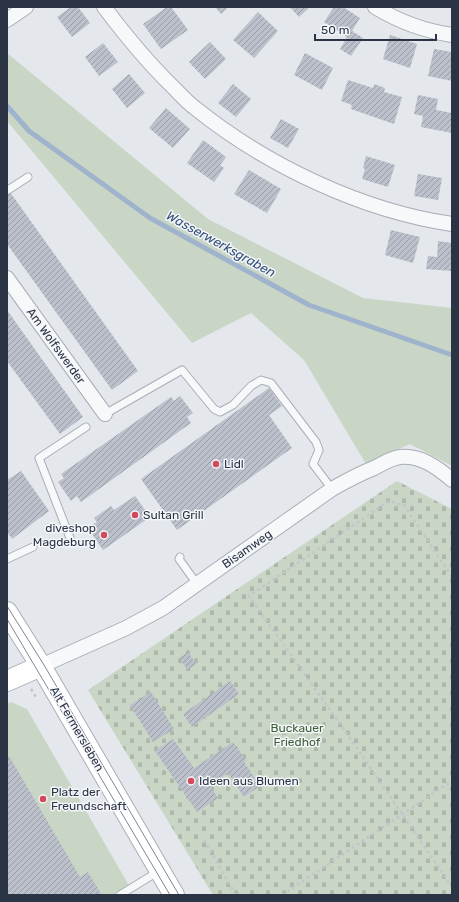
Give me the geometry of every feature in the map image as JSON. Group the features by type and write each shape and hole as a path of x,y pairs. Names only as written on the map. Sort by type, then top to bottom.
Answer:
{"main road":[{"name":"Alt Fermersleben","path":"7,612 41,666 174,895"},
{"path":"7,681 41,666"}],"street":[{"path":"7,20 26,7"},
{"path":"104,7 149,64 194,108 241,141 295,173 368,203 425,220 452,224"},
{"path":"375,7 406,22 435,32 452,35"},
{"name":"Am Wolfswerder","path":"7,278 105,414"},
{"name":"Bisamweg","path":"41,666 144,619 163,608 332,489 350,479 399,457 410,457 424,461 442,471 452,480"}],"lane":[{"path":"8,190 28,178"},
{"path":"105,414 182,370 214,409 220,412 233,405 251,386 262,380 271,383 316,442 318,450 313,464 332,489"},
{"path":"70,538 39,458 86,426"},
{"path":"7,559 33,547"},
{"path":"180,557 179,559 197,584"},
{"path":"120,895 160,871"}],"path":[{"path":"452,577 404,505 389,501 249,596 452,887"},
{"path":"282,895 452,782"},
{"path":"204,840 236,895"}],"green space":[{"path":"7,53 208,219 363,298 452,308 452,466 410,444 366,464 304,360 251,313 192,343 7,121"},
{"name":"Buckauer Friedhof","path":"397,481 452,509 452,895 213,895 88,690"},
{"name":"Platz der Freundschaft","path":"11,702 27,709 131,889 122,895 7,895 7,704"}],"building":[{"path":"71,7 78,7 90,23 72,37 57,17"},
{"path":"167,7 171,7 188,30 161,49 143,24"},
{"path":"215,7 228,7 221,14"},
{"path":"290,7 310,7 299,17"},
{"path":"334,7 343,7 360,18 352,31 363,38 351,56 340,49 347,37 324,22"},
{"path":"258,12 278,31 254,58 233,40"},
{"path":"390,35 417,44 410,68 383,59"},
{"path":"210,42 226,59 205,79 189,62"},
{"path":"103,43 118,62 99,76 85,57"},
{"path":"434,49 452,52 452,81 428,76"},
{"path":"305,53 333,68 322,90 294,75"},
{"path":"129,74 145,93 127,108 112,89"},
{"path":"348,80 373,88 374,84 385,88 384,92 402,97 394,124 351,109 352,105 341,101"},
{"path":"233,84 251,99 236,117 218,103"},
{"path":"418,95 438,99 436,110 452,113 452,133 421,127 423,116 414,114"},
{"path":"166,108 190,129 173,148 149,128"},
{"path":"281,119 299,129 288,148 270,138"},
{"path":"203,140 226,157 220,165 224,168 214,182 187,163"},
{"path":"366,156 395,165 388,187 362,179 365,169 363,168"},
{"path":"249,170 281,189 267,213 234,194"},
{"path":"418,174 442,178 438,200 414,196"},
{"path":"7,188 138,371 112,390 7,244"},
{"path":"391,230 420,237 413,263 385,255"},
{"path":"438,241 452,243 452,271 426,269 428,256 437,257"},
{"path":"7,310 83,417 60,434 7,361"},
{"name":"Lidl","path":"269,388 282,406 269,415 292,448 177,530 141,479"},
{"path":"180,396 193,413 187,417 191,423 81,502 77,496 71,501 58,482 64,478 61,474 171,397 174,401"},
{"path":"21,471 49,511 12,539 7,532 7,480"},
{"path":"135,496 150,517 103,550 88,528 97,522 94,518 111,506 114,510"},
{"path":"188,652 196,664 188,670 179,658"},
{"path":"230,681 239,694 192,727 183,714"},
{"path":"151,692 174,729 153,742 130,705"},
{"path":"173,739 194,768 233,742 246,760 244,762 260,786 244,797 228,773 209,785 218,798 197,812 155,751"},
{"path":"9,756 80,877 88,872 101,894 7,895 7,757"}],"waterway":[{"name":"Wasserwerksgraben","path":"7,106 29,131 150,218 309,305 452,355"}],"tram line":[{"path":"7,606 44,665 179,895"},
{"path":"7,619 170,895"}],"place":[{"name":"Lidl","path":"216,464"},
{"name":"Sultan Grill","path":"135,515"},
{"name":"diveshop Magdeburg","path":"104,535"},
{"name":"Ideen aus Blumen","path":"191,781"},
{"name":"Platz der Freundschaft","path":"43,799"}]}
